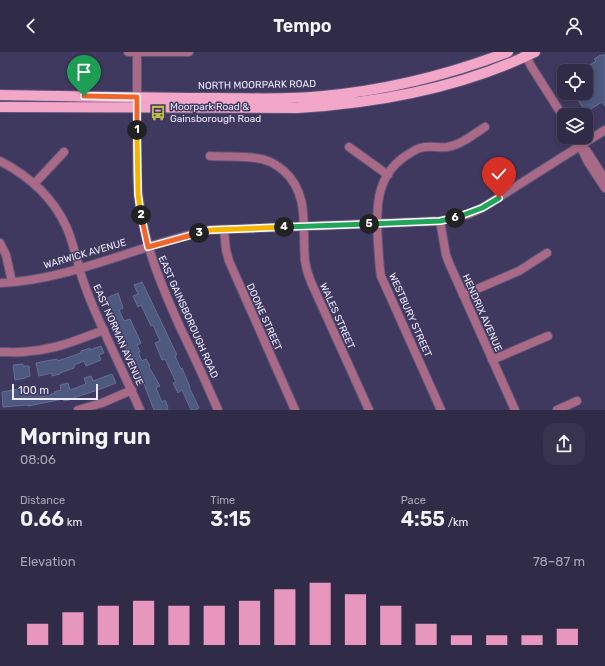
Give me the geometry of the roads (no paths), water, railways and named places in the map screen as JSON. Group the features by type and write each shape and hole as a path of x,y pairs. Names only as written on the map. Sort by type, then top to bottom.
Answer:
{"main road":[{"name":"NORTH MOORPARK ROAD","path":"0,96 288,98 344,94 421,80 466,67 508,52"},
{"path":"0,107 297,108 336,106 403,95 440,86 472,77 528,53"}],"street":[{"path":"128,52 189,52"},
{"name":"EAST GAINSBOROUGH ROAD","path":"137,52 136,108 138,194 140,214 148,247 169,301 218,410"},
{"path":"528,53 558,108"},
{"name":"WESTBURY STREET","path":"441,410 381,276 377,224 380,194 384,180 395,164 420,148 432,146 446,147 454,145 485,127"},
{"name":"WARWICK AVENUE","path":"0,282 28,281 79,268 188,235 210,230 270,229 304,226 440,221 469,214 482,208 605,130"},
{"path":"581,146 587,150 605,179"},
{"path":"581,146 588,162 605,188"},
{"path":"349,147 388,175"},
{"path":"35,183 64,152"},
{"name":"WALES STREET","path":"210,156 256,158 270,162 288,174 298,188 301,197 304,226 305,260 311,282 369,410"},
{"name":"EAST NORMAN AVENUE","path":"0,161 35,183 44,192 62,217 79,268 104,330 140,410"},
{"name":"HENDRIX AVENUE","path":"440,221 446,254 515,410"},
{"name":"DOONE STREET","path":"224,230 226,250 229,261 295,410"},
{"path":"0,243 6,255 12,282"},
{"path":"463,295 518,271 547,253"},
{"path":"0,352 31,352 65,344 104,330"},
{"path":"492,360 548,336"},
{"path":"78,410 102,403 132,390"},
{"path":"557,410 576,401"}],"place":[{"name":"Moorpark Road & Gainsborough Road","path":"158,113"}]}
